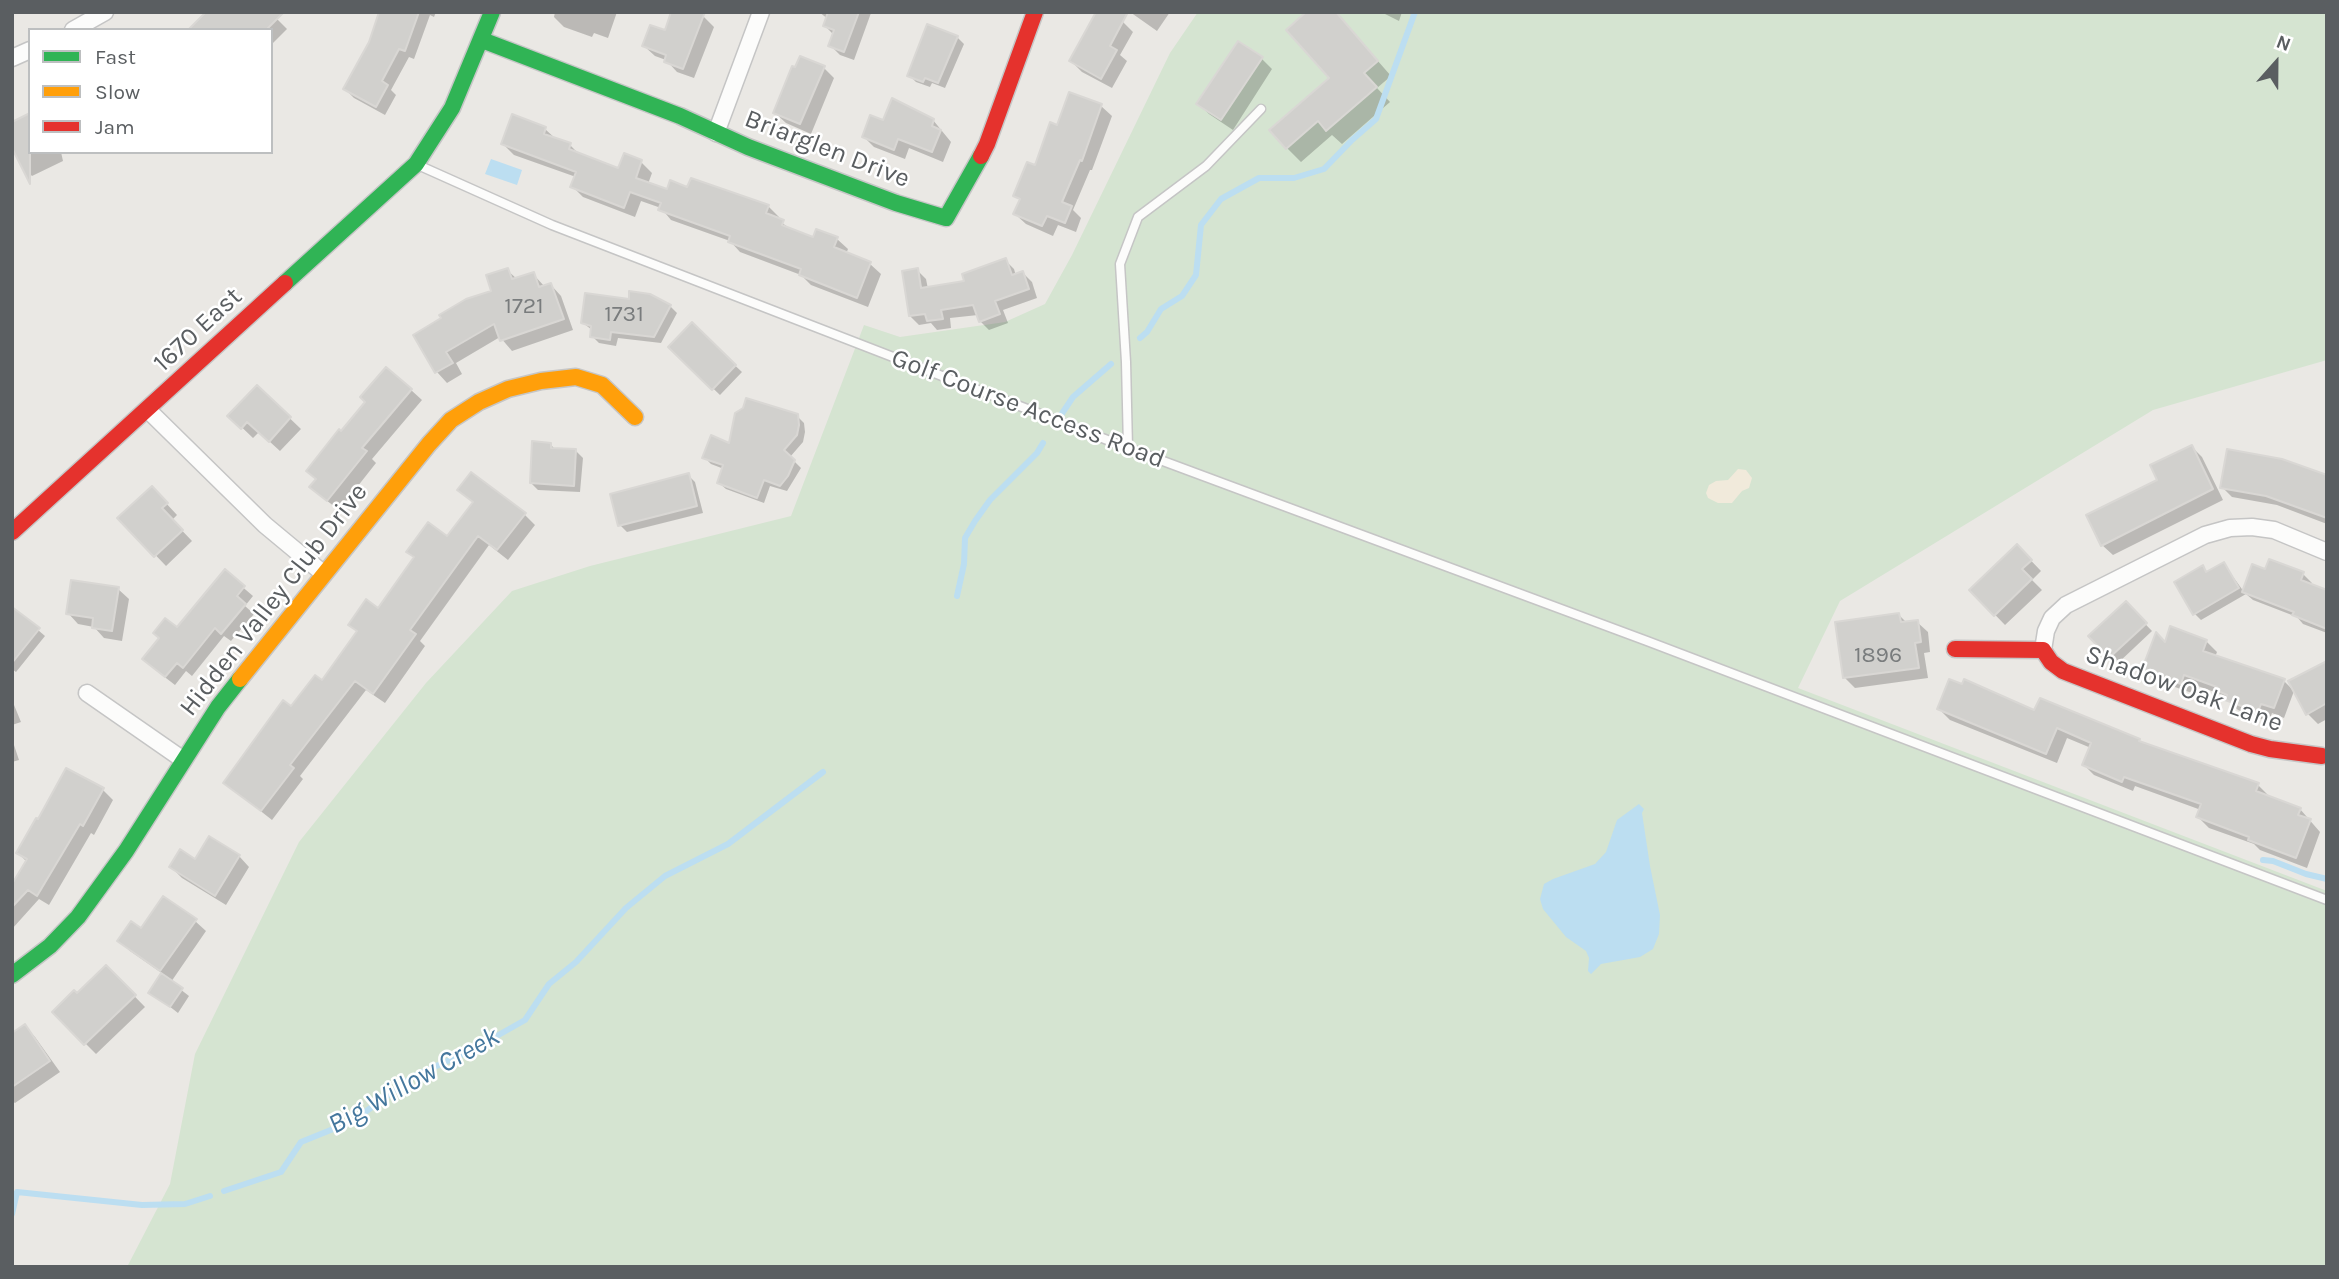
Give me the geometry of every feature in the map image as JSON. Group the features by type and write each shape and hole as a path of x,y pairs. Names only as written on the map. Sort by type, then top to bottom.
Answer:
{"street":[{"path":"77,28 105,12"},
{"name":"1670 East","path":"12,532 416,164 452,108 492,12"},
{"path":"716,133 761,12"},
{"name":"Briarglen Drive","path":"482,40 680,116 716,133 883,199 946,218 987,144 1035,12"},
{"path":"12,58 28,51"},
{"name":"Hidden Valley Club Drive","path":"12,975 50,946 78,917 126,852 218,707 429,444 452,420 479,402 508,389 541,381 576,377 602,385 635,418"},
{"path":"148,410 265,524 324,574"},
{"path":"1955,649 2043,650 2046,631 2052,618 2066,605 2204,535 2230,527 2274,530 2327,552"},
{"name":"Shadow Oak Lane","path":"2043,650 2051,662 2063,671 2251,744 2325,759"},
{"path":"87,693 182,760"}],"lane":[{"path":"1128,448 1120,264 1138,217 1206,166 1261,109"},
{"name":"Golf Course Access Road","path":"416,164 552,225 1128,448 1647,641 2327,900"}],"green space":[{"path":"1198,12 2327,12 2327,360 2153,410 1840,601 1798,688 2327,891 2327,1267 127,1267 170,1184 195,1054 299,842 426,683 512,591 590,566 791,516 864,325 900,337 1005,322 1045,304 1072,255 1170,53"}],"sand":[{"path":"1738,469 1746,470 1752,478 1749,488 1742,491 1732,503 1718,503 1708,498 1706,493 1709,485 1728,480"}],"water":[{"path":"491,159 522,170 517,185 485,174"},
{"path":"1639,804 1644,809 1642,813 1650,866 1660,915 1659,934 1653,949 1640,957 1601,964 1591,974 1588,971 1589,958 1586,951 1566,937 1543,909 1540,899 1544,884 1595,864 1606,852 1617,820"}],"building":[{"path":"206,12 284,12 268,28 190,28"},
{"path":"379,12 419,12 405,51 399,49 382,81 388,85 376,107 343,89 369,42"},
{"path":"671,12 705,12 683,69 664,62 666,55 642,46 650,25 665,30"},
{"path":"828,12 859,12 844,52 828,46 834,30 823,26"},
{"path":"1096,12 1128,12 1110,46 1117,50 1101,79 1069,61"},
{"path":"1306,12 1336,12 1378,61 1364,73 1377,87 1326,131 1318,121 1286,149 1269,130 1329,78 1286,30"},
{"path":"927,24 958,36 938,83 925,78 923,82 907,76"},
{"path":"1238,41 1263,57 1221,120 1196,104"},
{"path":"800,56 825,66 800,124 773,113 792,66 795,67"},
{"path":"1069,92 1102,104 1082,161 1080,160 1062,202 1072,206 1065,223 1047,216 1042,226 1013,214 1020,199 1013,196 1027,162 1035,165 1050,122 1057,125"},
{"path":"892,98 934,119 932,126 941,130 932,152 898,139 894,150 862,137 870,115 883,120"},
{"path":"28,114 30,184 12,148 12,122"},
{"path":"512,114 546,127 544,134 571,143 569,149 618,168 624,153 642,160 636,178 667,189 670,180 687,187 691,178 769,205 766,213 784,220 782,225 813,237 816,229 838,237 834,247 871,262 857,298 799,275 801,269 728,242 730,236 658,210 661,203 630,192 624,208 570,187 576,172 501,144"},
{"path":"1006,258 1012,275 1023,271 1029,289 995,301 1000,314 979,322 973,305 941,310 943,319 927,321 925,314 909,316 902,271 918,268 921,288 964,281 962,274"},
{"path":"508,268 512,279 534,272 539,287 551,283 564,319 500,341 494,324 446,352 453,363 435,373 413,335 466,299 491,291 486,275"},
{"path":"629,291 650,294 671,305 654,337 611,332 610,340 590,337 591,326 581,323 585,293 629,299"},
{"path":"692,322 736,365 712,390 668,347"},
{"path":"386,367 412,389 362,448 367,451 327,501 309,487 316,479 306,471 339,429 341,431 365,402 360,397"},
{"path":"257,385 291,417 269,442 247,422 241,429 227,416"},
{"path":"746,398 798,414 797,435 784,450 795,460 788,476 780,486 764,480 757,498 717,483 723,465 702,458 711,435 729,443 735,413 743,408"},
{"path":"532,441 551,443 551,448 576,449 574,486 530,483"},
{"path":"2192,445 2213,489 2101,546 2086,515 2157,480 2150,465"},
{"path":"2227,449 2282,459 2327,475 2327,518 2266,496 2220,488"},
{"path":"471,472 526,513 497,550 478,536 410,630 416,634 373,694 355,681 290,765 294,768 261,811 223,783 283,700 291,706 315,675 322,680 357,631 348,625 366,599 378,608 414,557 406,552 428,522 447,536 473,502 457,490"},
{"path":"689,473 697,506 618,526 610,494"},
{"path":"152,486 168,503 162,508 183,530 154,557 117,518"},
{"path":"2017,544 2032,560 2022,569 2032,579 1994,616 1969,590"},
{"path":"2269,559 2304,572 2301,580 2327,590 2327,629 2292,615 2294,612 2242,592 2252,564 2265,569"},
{"path":"2224,562 2239,588 2193,615 2174,582 2203,565 2206,572"},
{"path":"225,569 245,586 237,596 246,604 221,634 215,628 183,668 177,663 165,677 142,659 159,638 153,633 165,618 177,627"},
{"path":"71,580 119,587 112,631 92,628 93,618 66,614"},
{"path":"2126,601 2147,623 2109,658 2088,636"},
{"path":"12,607 40,628 12,663"},
{"path":"1899,613 1901,622 1918,620 1921,642 1915,643 1919,668 1843,678 1835,622"},
{"path":"2170,626 2207,640 2203,651 2285,679 2274,708 2261,704 2258,712 2225,700 2227,695 2216,690 2217,687 2184,675 2181,684 2142,669 2156,632 2165,642"},
{"path":"2327,661 2327,703 2306,715 2288,681"},
{"path":"1949,679 1962,684 1964,679 2034,710 2040,698 2140,739 2139,741 2259,783 2256,791 2301,808 2298,815 2311,819 2296,858 2196,817 2201,804 2124,777 2122,782 2082,765 2091,743 2057,728 2046,754 1937,709"},
{"path":"66,768 104,788 83,826 80,824 37,896 28,890 12,907 12,884 27,859 16,853"},
{"path":"209,836 240,855 215,896 169,867 180,849 195,859"},
{"path":"163,896 197,919 160,971 117,941 131,921 141,928"},
{"path":"106,965 136,995 84,1045 52,1012 74,990 77,993"},
{"path":"161,973 183,988 170,1007 148,993"},
{"path":"25,1024 50,1061 12,1087 12,1033"}],"waterway":[{"name":"Big Willow Creek","path":"1140,338 1147,332 1161,309 1182,296 1196,275 1201,225 1221,199 1259,178 1294,178 1324,169 1376,119 1415,12"},
{"name":"Big Willow Creek","path":"1061,415 1073,397 1111,364"},
{"name":"Big Willow Creek","path":"957,596 964,564 965,538 990,500 1037,453 1043,443"},
{"name":"Big Willow Creek","path":"224,1191 281,1172 301,1142 353,1121 414,1076 472,1050 525,1020 549,984 576,962 626,908 665,876 728,844 823,772"},
{"path":"2263,860 2327,879"},
{"name":"Big Willow Creek","path":"12,1214 17,1192 142,1205 185,1204 210,1196"}],"traffic: fast":[{"path":"285,283 416,164 452,108 492,12"},
{"path":"482,40 680,116 748,147 896,203 946,218 981,156"},
{"path":"12,975 50,946 78,917 126,851 218,707 240,679"}],"traffic: slow":[{"path":"240,679 451,420 479,402 508,389 541,381 576,377 602,385 635,417"}],"traffic: jam":[{"path":"981,156 1035,12"},
{"path":"12,532 285,283"},
{"path":"1955,649 2043,650 2051,662 2063,671 2251,744 2322,756"}]}
